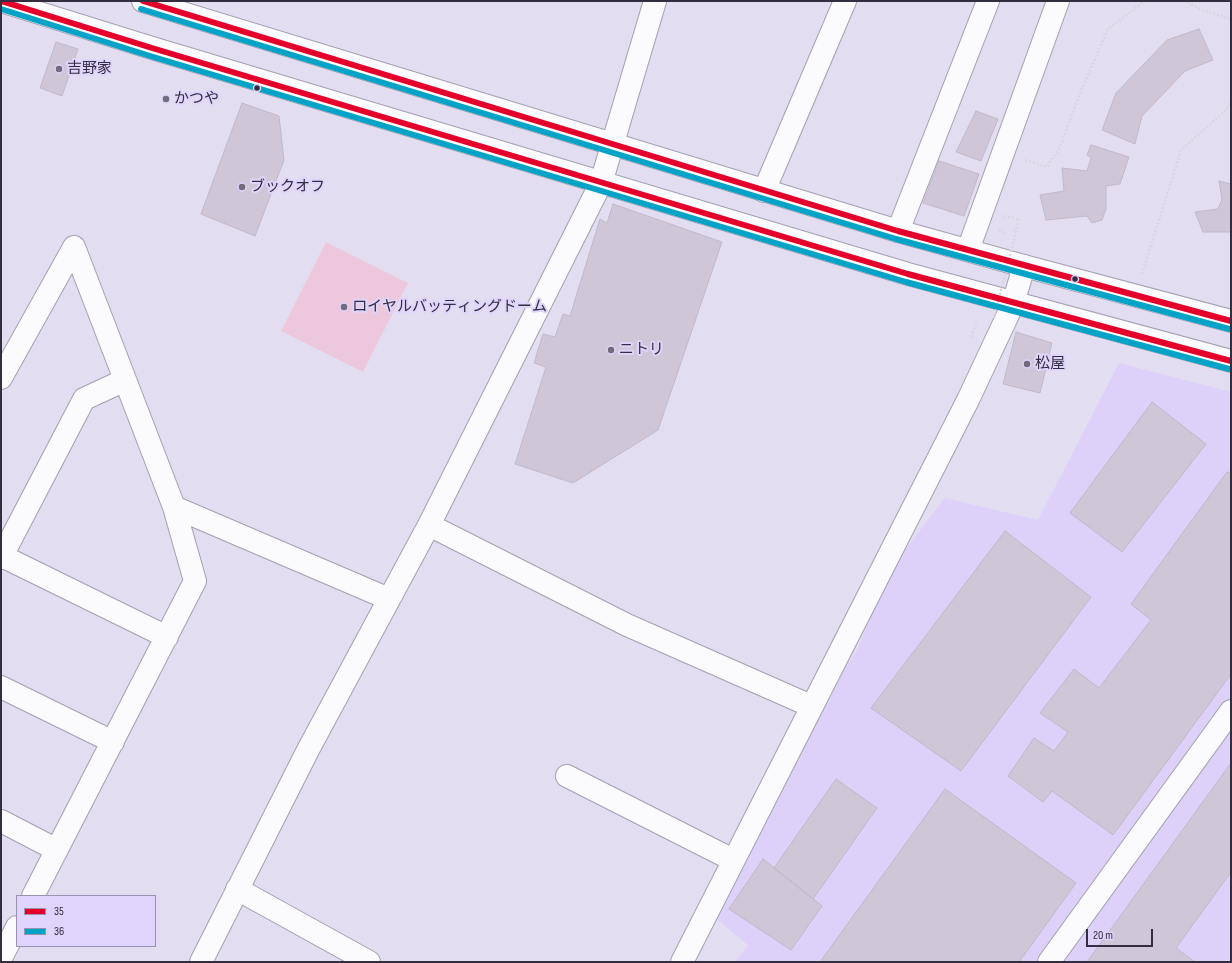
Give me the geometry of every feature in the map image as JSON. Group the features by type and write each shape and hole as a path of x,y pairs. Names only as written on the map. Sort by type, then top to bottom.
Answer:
{"main road":[{"path":"1,1 601,183 1013,304 1231,361"},
{"path":"143,1 898,231 1231,321"},
{"path":"204,961 237,889 312,743 429,525 601,183 655,1"},
{"path":"764,191 845,1"},
{"path":"898,231 988,1"},
{"path":"968,250 1058,1"},
{"path":"1,378 74,247 174,507 195,581 34,895"},
{"path":"682,962 968,400 1013,304 1024,266"},
{"path":"125,380 84,399 2,557 166,637"},
{"path":"174,507 389,599"},
{"path":"429,525 627,625 811,706"},
{"path":"1,687 113,742"},
{"path":"1049,962 1231,711"},
{"path":"567,776 733,860"},
{"path":"1,821 57,850"},
{"path":"237,889 369,962"},
{"path":"2,955 16,929"}],"path":[{"path":"1022,166 1025,159 1047,167 1060,147 1081,91 1108,29 1145,1"},
{"path":"1184,1 1202,10 1231,19"},
{"path":"1134,295 1155,237 1181,150 1226,110 1231,101"},
{"path":"1226,110 1231,112"},
{"path":"981,216 1002,222 1007,208"},
{"path":"994,318 1019,219"}],"shaded area":[{"name":"ロイヤルバッティングドーム","path":"326,242 408,283 363,372 281,331"},
{"path":"1119,363 1231,392 1231,962 735,962 748,945 712,915 818,712 829,702 837,681 858,648 875,604 904,551 945,498 1038,520"}],"building":[{"path":"1199,29 1213,60 1185,71 1142,116 1135,144 1102,130 1116,93 1167,40"},
{"name":"吉野家","path":"56,42 78,49 62,96 40,88"},
{"name":"ブックオフ","path":"242,103 279,116 284,160 255,236 201,214"},
{"path":"976,111 998,119 981,161 956,152"},
{"path":"1091,145 1129,157 1120,184 1106,186 1106,209 1102,220 1092,223 1087,216 1046,220 1040,195 1064,191 1062,168 1087,171 1091,158 1087,155"},
{"path":"939,161 979,174 964,216 923,203"},
{"path":"1219,181 1231,184 1231,232 1203,232 1195,212 1218,209 1222,199"},
{"name":"ニトリ","path":"613,204 722,242 658,430 573,483 515,464 546,367 534,363 543,334 555,337 563,314 570,316 600,219 607,223"},
{"name":"松屋","path":"1016,332 1052,343 1040,393 1003,384"},
{"path":"1152,402 1206,444 1122,552 1070,513"},
{"path":"1227,472 1231,474 1231,674 1113,835 1052,791 1043,802 1008,776 1034,738 1054,751 1068,732 1040,713 1074,669 1099,688 1151,620 1131,604"},
{"path":"1005,531 1091,597 961,771 871,708"},
{"path":"1231,763 1231,872 1176,948 1195,962 1087,962"},
{"path":"836,779 877,808 813,899 774,868"},
{"path":"945,789 1076,883 1019,962 820,962"},
{"path":"763,859 822,906 791,950 729,909"}],"transit line":[{"name":"35","path":"1,1 152,48 908,274 1231,361"},
{"name":"35","path":"143,1 898,231 1231,321"},
{"name":"36","path":"1,9 150,56 906,282 1229,369"},
{"name":"36","path":"141,9 896,239 1229,329"}],"place":[{"name":"吉野家","path":"59,69"},
{"name":"かつや","path":"166,99"},
{"name":"ブックオフ","path":"242,187"},
{"name":"ロイヤルバッティングドーム","path":"344,307"},
{"name":"ニトリ","path":"611,350"},
{"name":"松屋","path":"1027,364"}]}
